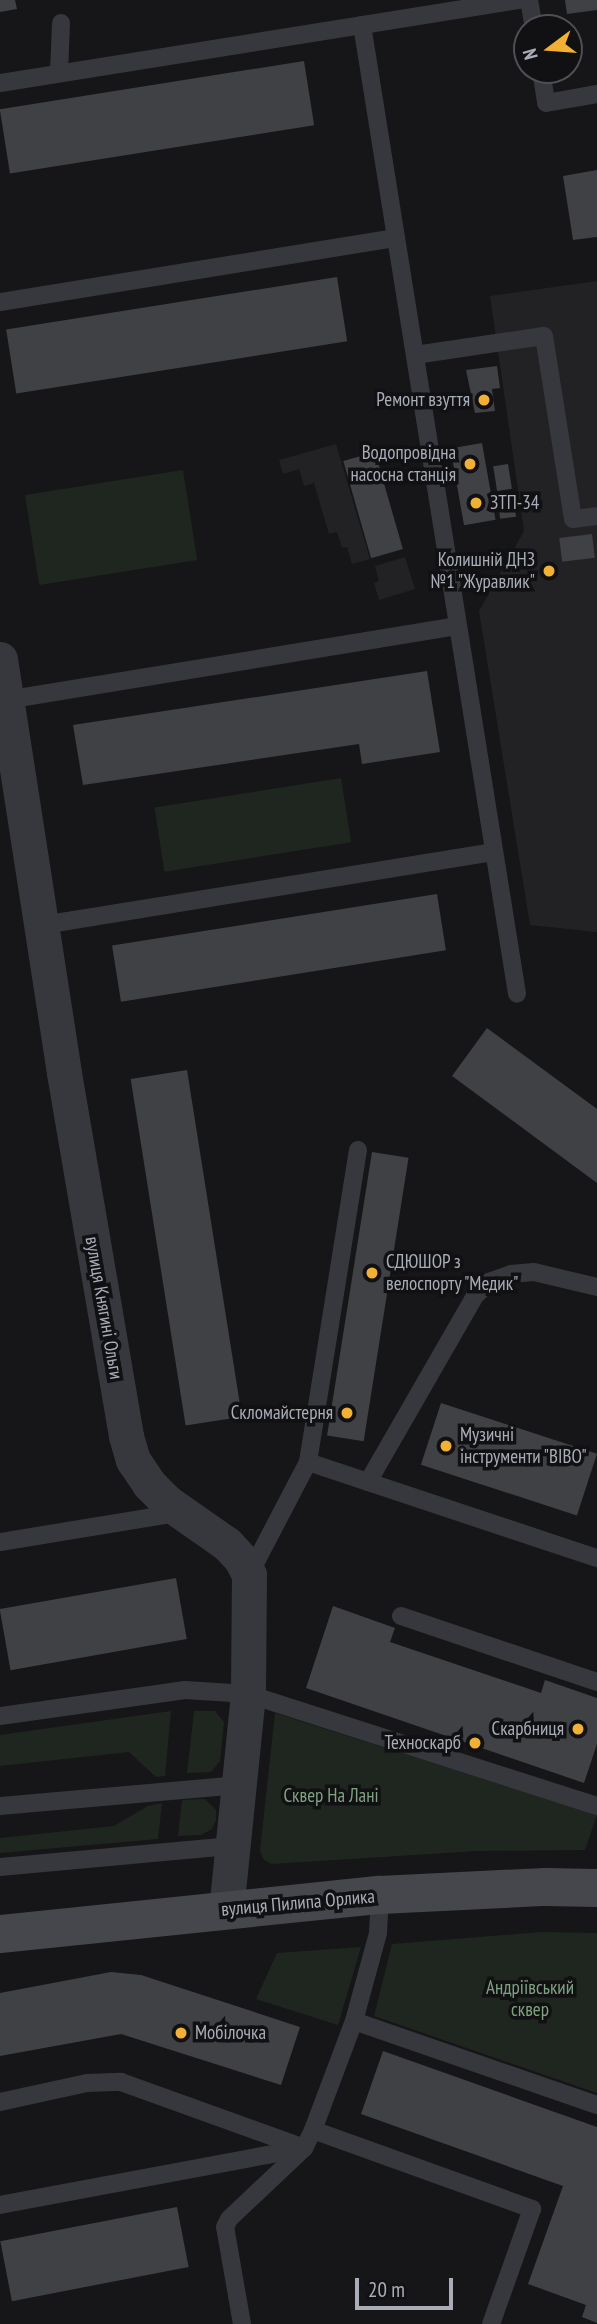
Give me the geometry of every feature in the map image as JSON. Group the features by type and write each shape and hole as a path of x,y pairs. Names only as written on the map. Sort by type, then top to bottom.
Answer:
{"main road":[{"name":"вулиця Пилипа Орлика","path":"0,1934 380,1895 546,1887 597,1888"}],"street":[{"name":"вулиця Княгині Ольги","path":"0,659 64,1073 126,1436 133,1460 149,1485 181,1512 228,1544 249,1574"},
{"path":"226,1910 248,1694 249,1574"}],"lane":[{"path":"0,83 519,0"},
{"path":"60,73 61,23"},
{"path":"362,25 517,994"},
{"path":"543,84 546,103 597,94"},
{"path":"0,302 396,238"},
{"path":"415,355 544,336 573,519 597,516"},
{"path":"6,699 458,626"},
{"path":"43,925 494,852"},
{"path":"249,1574 308,1462 358,1150"},
{"path":"368,1482 475,1296 489,1282 512,1273 534,1272 597,1287"},
{"path":"308,1462 597,1558"},
{"path":"0,1542 181,1512"},
{"path":"401,1616 597,1682"},
{"path":"0,1716 185,1690 248,1694 597,1806"},
{"path":"0,1806 239,1785"},
{"path":"0,1867 232,1846"},
{"path":"242,2324 225,2227 229,2219 304,2148 313,2130 354,2021 378,1933 380,1895"},
{"path":"354,2021 597,2105"},
{"path":"0,2102 87,2083 121,2082 304,2148"},
{"path":"313,2130 531,2209 491,2324"},
{"path":"0,2205 304,2148"}],"shaded area":[{"name":"Колишній ДНЗ №1 \"Журавлик\"","path":"597,281 597,932 530,925 479,611 524,531 490,296"},
{"path":"336,444 370,559 352,564 347,547 342,548 337,532 329,534 314,483 304,486 299,469 283,474 279,460"},
{"path":"405,557 415,589 379,600 374,583 379,581 375,566"}],"green space":[{"path":"183,470 197,560 39,585 25,495"},
{"path":"341,778 351,842 164,872 154,808"},
{"path":"171,1711 165,1776 156,1777 129,1752 0,1766 0,1735"},
{"path":"194,1711 215,1711 224,1722 220,1761 211,1772 187,1773"},
{"name":"Сквер На Лані","path":"275,1713 597,1815 585,1850 477,1851 272,1864 264,1860 260,1851"},
{"path":"205,1799 216,1810 212,1829 201,1835 178,1836 182,1800"},
{"path":"162,1803 158,1839 0,1853 0,1838 114,1826 148,1806"},
{"name":"Андріївський сквер","path":"542,1932 597,1933 597,2093 374,2016 392,1944"},
{"path":"361,1947 338,2025 256,1999 277,1953"}],"building":[{"path":"0,0 15,0 17,9 0,12"},
{"path":"565,0 597,0 597,10 567,14"},
{"path":"304,61 314,125 10,173 0,109"},
{"path":"597,170 597,237 573,240 563,176"},
{"path":"337,277 347,341 16,394 6,329"},
{"path":"497,366 500,388 492,389 495,411 475,413 466,370"},
{"path":"482,443 496,520 464,525 450,449"},
{"path":"375,452 403,549 371,558 343,461"},
{"path":"508,464 512,489 497,491 493,466"},
{"path":"513,492 516,517 500,519 497,494"},
{"path":"592,534 595,558 562,562 559,538"},
{"path":"427,671 440,752 362,764 359,744 83,785 73,725"},
{"path":"437,894 446,950 121,1002 112,945"},
{"path":"487,1028 597,1109 597,1183 452,1076"},
{"path":"187,1070 242,1417 186,1426 131,1079"},
{"path":"372,1152 409,1158 364,1441 327,1435"},
{"path":"441,1403 597,1454 577,1515 421,1465"},
{"path":"176,1578 187,1639 10,1670 0,1609"},
{"path":"333,1606 395,1628 390,1642 541,1693 545,1680 597,1698 597,1744 584,1783 306,1688"},
{"path":"111,1972 141,1975 300,2027 281,2085 121,2034 0,2056 0,1993"},
{"path":"383,2051 597,2127 597,2323 582,2317 586,2305 528,2284 563,2186 361,2114"},
{"path":"177,2207 189,2267 12,2301 0,2241"}],"place":[{"name":"Ремонт взуття","path":"484,400"},
{"name":"Водопровідна насосна станція","path":"470,464"},
{"name":"ЗТП-34","path":"476,503"},
{"name":"Колишній ДНЗ №1 \"Журавлик\"","path":"549,571"},
{"name":"СДЮШОР з велоспорту \"Медик\"","path":"372,1273"},
{"name":"Скломайстерня","path":"347,1413"},
{"name":"Музичні інструменти \"ВІВО\"","path":"446,1446"},
{"name":"Скарбниця","path":"578,1729"},
{"name":"Техноскарб","path":"475,1743"},
{"name":"Мобілочка","path":"181,2033"}]}
